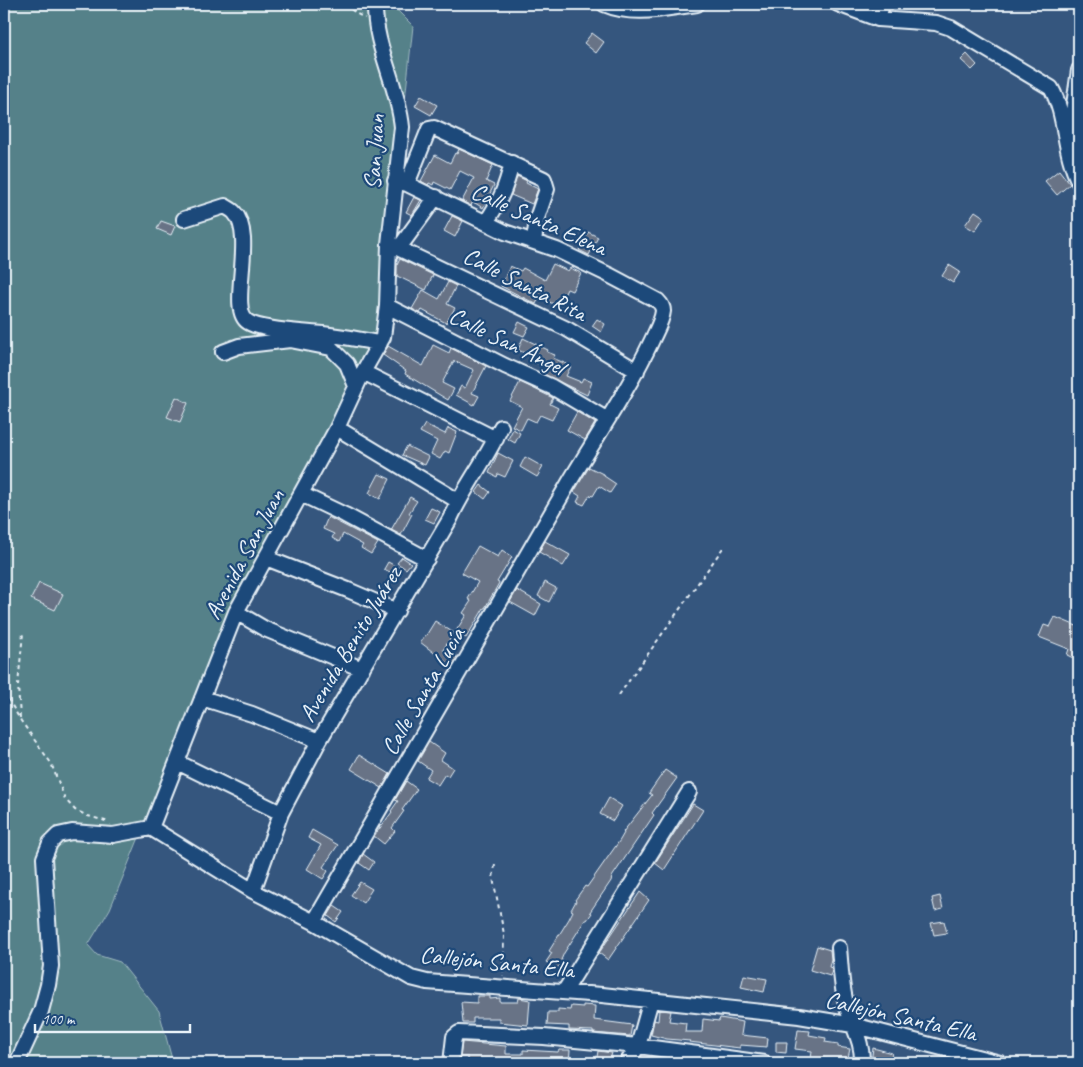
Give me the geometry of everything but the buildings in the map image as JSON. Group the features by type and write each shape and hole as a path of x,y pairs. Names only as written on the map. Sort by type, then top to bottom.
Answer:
{"street":[{"name":"San Juan","path":"375,4 376,23 401,110 402,127 401,182 387,306"},
{"path":"604,4 616,9 650,11 697,4"},
{"path":"838,4 878,19 936,23 951,28 1051,88 1057,99 1067,152 1079,182"},
{"path":"878,19 882,4"},
{"path":"1067,152 1079,70"},
{"path":"401,182 431,128 512,163 544,179 547,183 547,189 535,227 534,242"},
{"path":"486,222 504,192 512,163"},
{"name":"Calle Santa Elena","path":"401,182 436,197 505,232 557,250 609,275 658,301 662,305"},
{"path":"394,246 436,197"},
{"path":"184,219 225,206 234,212 242,226 244,242 240,298 241,311 245,320 256,326 326,334 380,343"},
{"name":"Calle Santa Rita","path":"394,246 567,329 637,371"},
{"name":"Calle Santa Lucía","path":"314,922 606,419 637,371 659,323 663,311 662,305"},
{"name":"Avenida San Juan","path":"151,828 236,612 337,428 363,372 380,343 385,329 387,306"},
{"name":"Calle San Ángel","path":"387,306 552,388 606,419"},
{"path":"223,352 239,346 290,340 331,348 347,364 356,386"},
{"name":"Avenida Benito Juárez","path":"253,891 281,813 319,741 427,559 498,433 363,372"},
{"path":"337,428 458,501"},
{"path":"301,494 345,515 427,559"},
{"path":"266,558 396,611"},
{"path":"236,612 266,629 362,668"},
{"path":"202,698 252,714 319,741"},
{"path":"177,762 281,813"},
{"path":"564,992 689,792"},
{"path":"17,1063 41,1011 51,966 44,858 50,843 58,835 72,832 113,835 151,828"},
{"name":"Callejón Santa Ella","path":"151,828 253,891 314,922 411,978 427,982 652,1000 799,1016 853,1025 995,1063"},
{"path":"839,948 846,1005 858,1036 862,1063"},
{"path":"626,1063 638,1046 652,1000"},
{"path":"451,1063 456,1034 544,1037 638,1046 764,1063"}],"path":[{"path":"345,4 357,14 376,23"},
{"path":"619,695 725,544"},
{"path":"21,720 18,685 23,633"},
{"path":"4,692 51,763 62,794 75,810 88,816 114,823"},
{"path":"495,865 493,878 504,934 502,988"}],"green space":[{"path":"4,4 391,4 413,26 381,324 198,692 110,909 88,945 97,955 120,962 159,1011 173,1063 4,1063"}]}
